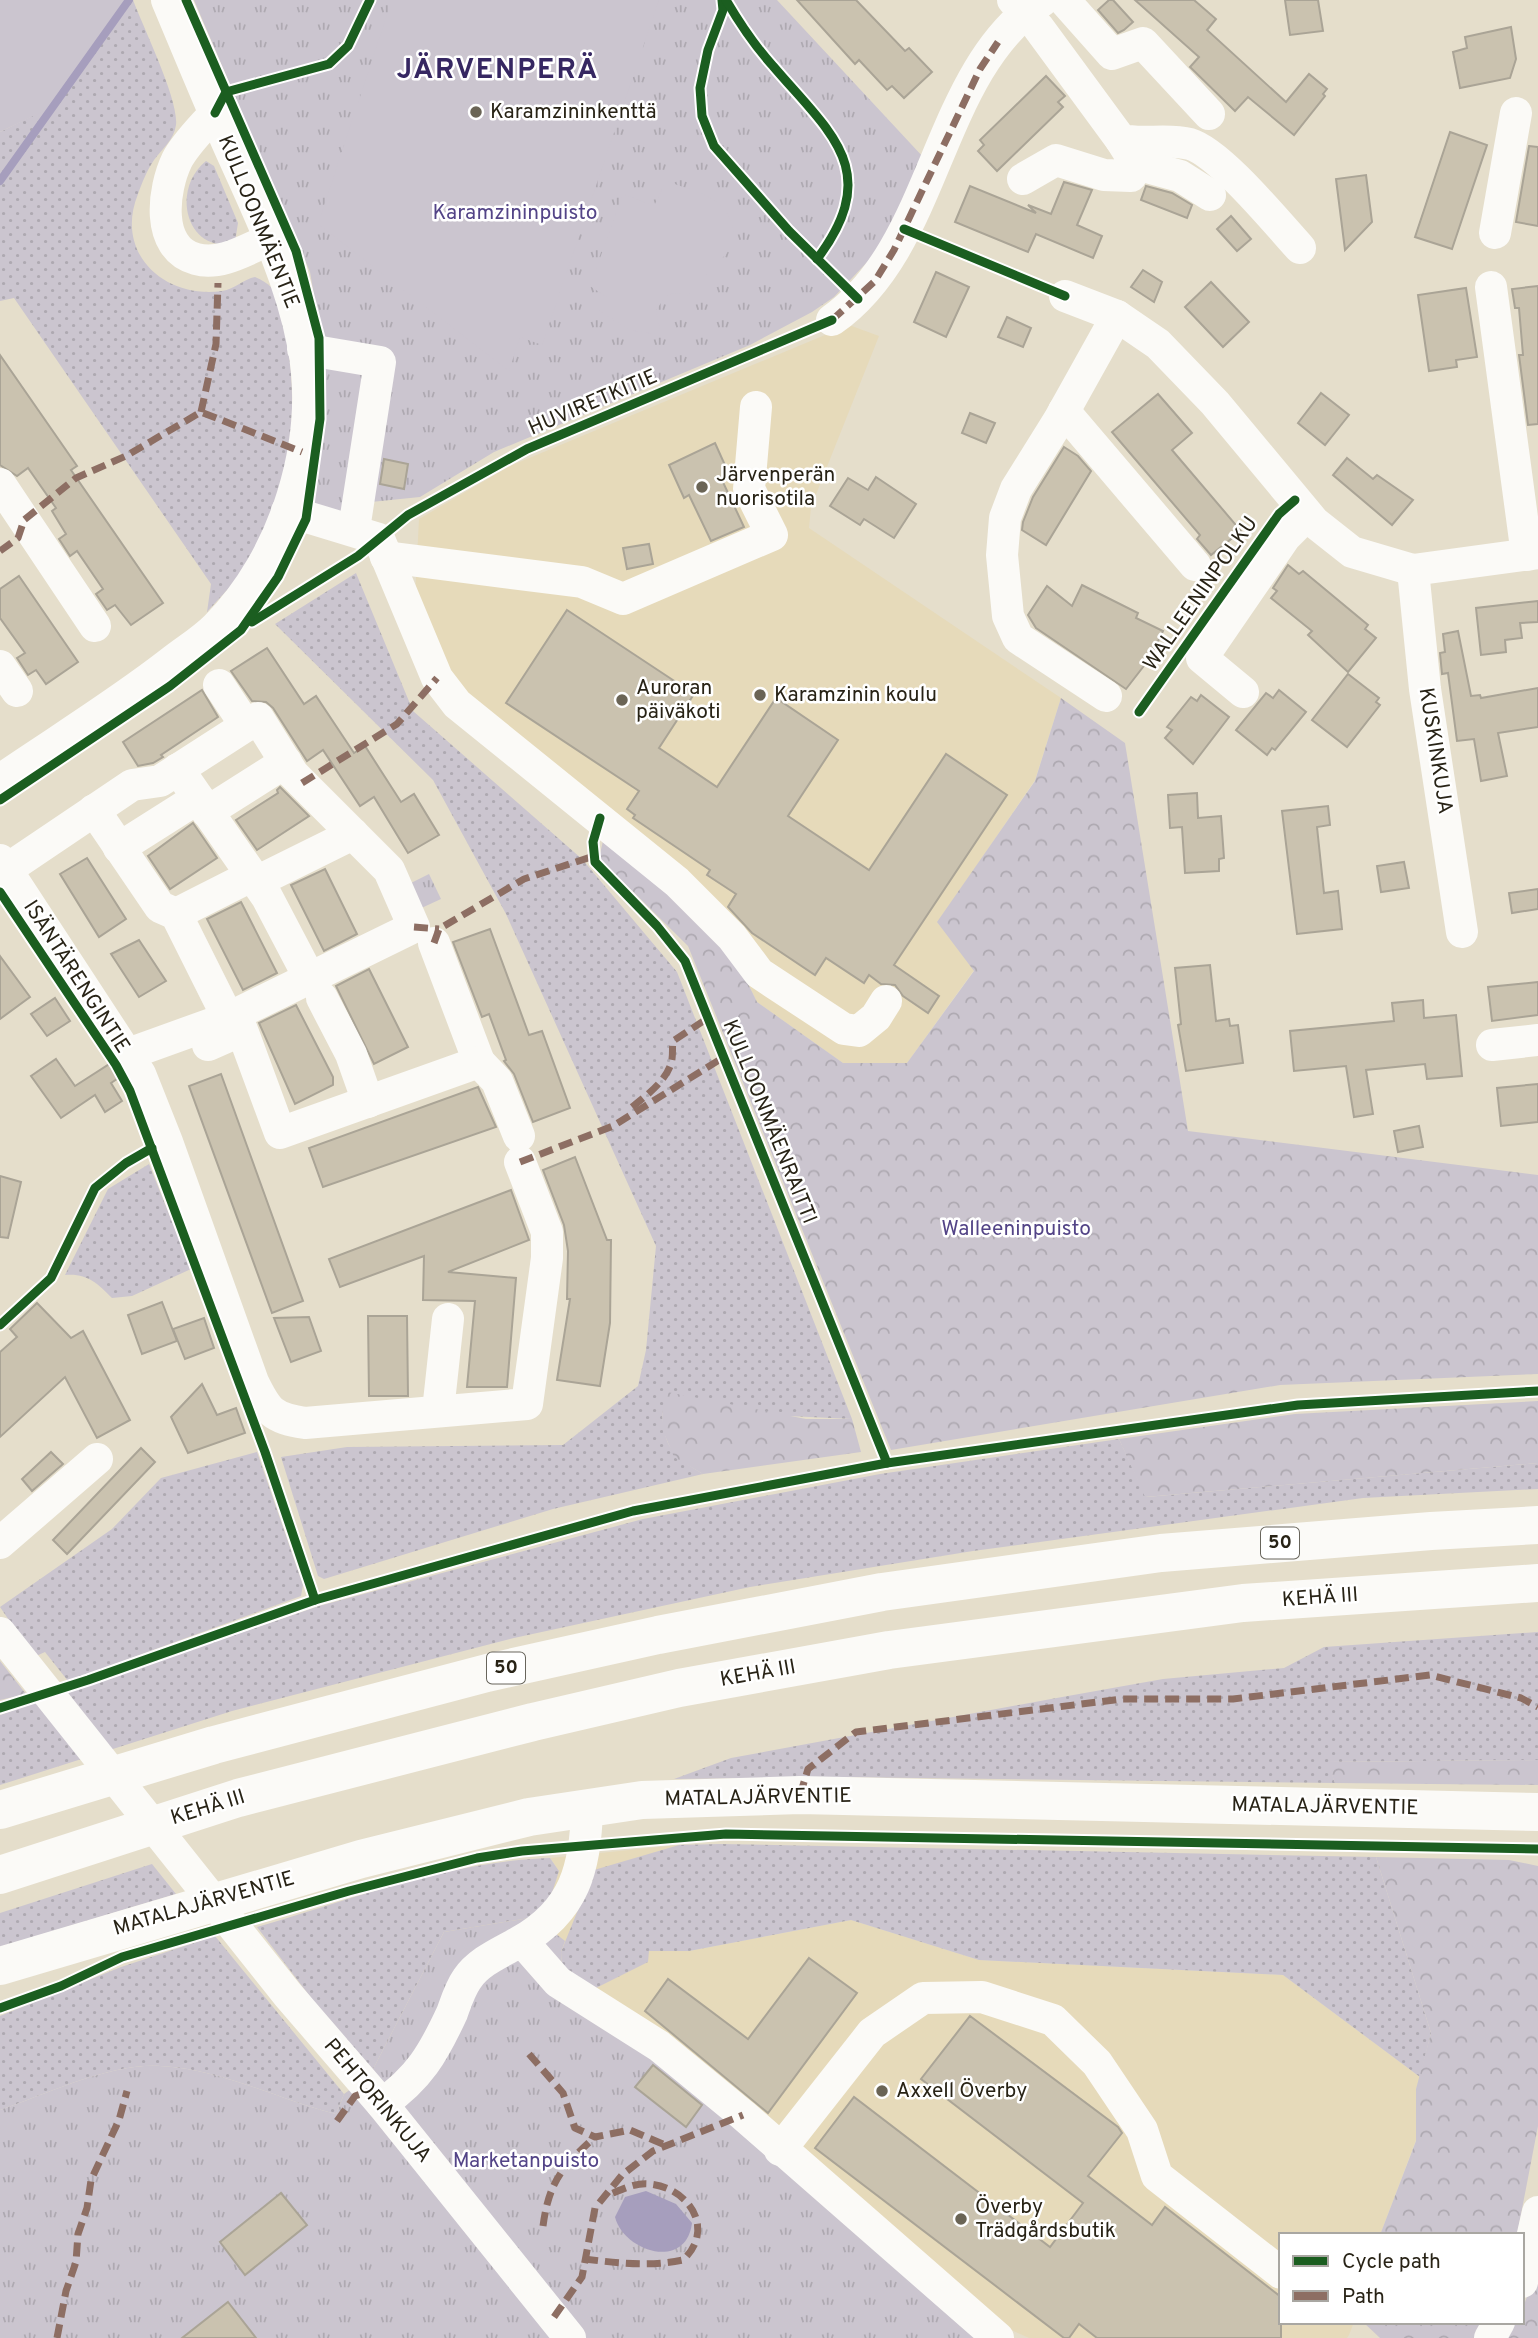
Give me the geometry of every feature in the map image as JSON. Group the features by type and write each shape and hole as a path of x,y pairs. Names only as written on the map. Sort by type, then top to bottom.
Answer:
{"main road":[{"name":"50","path":"0,1810 214,1745 487,1673 657,1635 882,1592 1161,1553 1538,1525"},
{"name":"KEHÄ III","path":"0,1875 238,1798 533,1722 678,1688 890,1650 1243,1603 1538,1583"},
{"name":"MATALAJÄRVENTIE","path":"0,1966 361,1859 529,1817 587,1807 703,1797 800,1795 1538,1812"}],"street":[{"name":"KULLOONMÄENTIE","path":"0,780 152,677 215,628 240,599 266,556 286,511 299,466 307,415 303,349 290,293 167,0"},
{"path":"1064,0 1112,54 1143,43 1209,114"},
{"path":"832,320 876,281 894,250 980,69 1027,4 1038,27 1128,152 1180,176 1210,195"},
{"path":"215,113 178,158 168,187 165,220 176,247 196,259 221,259 269,240"},
{"path":"1496,233 1519,113"},
{"path":"1023,180 1056,160 1104,175 1130,176 1128,152 1136,143 1162,139 1193,145 1218,160 1300,248"},
{"path":"1065,296 1117,316 1158,344 1215,403 1307,515 1352,552 1413,570 1532,554 1491,287"},
{"path":"1106,696 1018,638 1008,616 1002,555 1005,518 1016,489 1064,411 1117,316"},
{"path":"303,349 380,362 354,529"},
{"path":"386,556 582,582 623,599 772,536 749,489 756,407"},
{"path":"1064,411 1195,565"},
{"path":"0,484 95,626"},
{"path":"286,511 324,524 354,529 379,539 436,678 457,704 677,882 732,937 759,973 844,1029 859,1031 876,1017 886,1001"},
{"path":"1243,692 1202,658 1284,537 1307,515"},
{"name":"KUSKINKUJA","path":"1413,570 1425,689 1462,932"},
{"path":"219,685 246,726"},
{"path":"3,865 132,785 160,781 258,718 293,774 389,870 414,927 316,989 228,1018 134,1064"},
{"path":"119,848 286,762"},
{"path":"178,769 267,897 351,1054 368,1102"},
{"path":"94,810 160,907 176,914 228,1018"},
{"path":"176,914 353,834"},
{"name":"ISÄNTÄRENGINTIE","path":"3,865 134,1064 265,1408 283,1420 305,1423 438,1411"},
{"path":"434,943 479,1062 497,1082 547,1232 547,1258 527,1404 438,1411 448,1319"},
{"path":"134,1064 242,1030 281,1133 479,1062"},
{"path":"1492,1045 1538,1040"},
{"path":"0,1543 97,1459"},
{"name":"PEHTORINKUJA","path":"0,1633 288,1995 382,2105 570,2338"},
{"path":"382,2105 408,2086 434,2052 467,1978 494,1955 522,1941 554,1915 581,1875 587,1846 587,1807"},
{"path":"522,1941 558,1982 659,2046 780,2150 983,2334"},
{"path":"780,2150 872,2033 923,1998 982,1997 1053,2020 1097,2063 1143,2130 1157,2176 1279,2271"},
{"path":"1524,2273 1538,2212"}],"shaded area":[{"name":"Karamzinin koulu","path":"849,325 879,336 811,507 809,528 1061,698 1035,780 938,922 974,970 907,1063 843,1063 757,1002 729,945 459,691 415,597 419,519 510,466"},
{"name":"Axxell Överby","path":"679,1845 679,1873 648,1951 689,1951 851,1920 979,1960 1283,1975 1420,2077 1416,2089 1416,2140 1381,2233 1279,2233 1279,2324 1353,2324 1349,2335 1347,2338 1029,2338 1002,2326 0,2338 0,2110 336,2114 344,2094 370,2075 444,1932 559,1871 550,1858"},
{"path":"646,2191 676,2204 692,2223 687,2238 679,2247 655,2251 642,2247 621,2229 615,2217 625,2197"}],"green space":[{"path":"0,0 129,0 54,106 0,132"},
{"path":"129,0 133,0 166,82 176,125 170,140 149,168 138,194 132,215 133,235 139,253 149,268 181,288 201,292 222,291 255,277 271,287 279,300 283,315 290,363 292,422 283,480 274,509 249,562 235,582 207,612 211,584 14,298 0,301 0,132 54,105"},
{"name":"Karamzininpuisto","path":"194,0 777,0 924,158 900,212 871,258 834,297 812,312 750,345 494,452 420,497 371,502 337,516 313,506 324,433 325,359 310,272"},
{"name":"Karamzininkenttä","path":"392,0 659,0 542,345 520,337 509,371 318,224"},
{"path":"206,161 214,166 238,223 235,242 219,244 206,240 196,231 189,219 188,189 194,174"},
{"path":"666,181 702,194 720,205 732,224 735,238 727,253 687,296 676,293 668,295 662,301 656,311 660,329 655,334 629,330 597,309 608,298 590,286 623,194 654,206"},
{"path":"356,573 413,711 582,859 677,972 852,1419 662,1410 667,1442 671,1449 703,1474 553,1509 324,1579 318,1576 281,1457 347,1447 563,1445 638,1386 646,1350 656,1246 506,914 433,780 275,624"},
{"name":"Walleeninpuisto","path":"1061,698 1125,743 1188,1131 1538,1175 1538,1374 1280,1385 891,1450 688,946 599,858 603,841 729,945 757,1002 843,1063 907,1063 974,971 937,922 1035,781"},
{"path":"429,874 441,899 415,911 403,887"},
{"path":"149,1164 191,1269 132,1296 112,1298 91,1280 65,1275 108,1189"},
{"path":"667,1392 806,1419 852,1419 861,1452 703,1474 674,1457 663,1431 662,1410"},
{"path":"1538,1401 1538,1463 1145,1497 1119,1439 1295,1414"},
{"path":"1119,1439 1146,1497 1538,1463 1538,1489 1363,1498 973,1551 750,1587 514,1638 232,1711 0,1785 0,1715 319,1606 643,1519 880,1474"},
{"path":"257,1452 303,1585 301,1596 68,1681 45,1652 34,1657 0,1607 112,1529 161,1478"},
{"path":"1538,1632 1538,1760 1328,1762 1335,1783 836,1777 674,1779 731,1758 1051,1699 1163,1679 1284,1668 1324,1647"},
{"path":"0,1661 26,1694 0,1700"},
{"path":"1538,1760 1538,1785 1335,1783 1327,1762"},
{"path":"679,1845 1376,1857 1431,2033 1420,2077 1283,1975 979,1960 851,1920 689,1951 649,1951 648,1962 596,1988 562,1972 561,1952 594,1870"},
{"path":"1376,1857 1509,1860 1538,1866 1538,2126 1517,2233 1381,2233 1416,2141 1416,2089 1431,2033"},
{"path":"550,1858 559,1871 551,1896 535,1917 444,1932 370,2075 257,1927 439,1874 476,1866"},
{"path":"152,1864 176,1894 0,1947 0,1913"},
{"name":"Marketanpuisto","path":"535,1917 565,1941 561,1952 562,1972 987,2338 0,2338 0,2110 100,2074 141,2066 160,2066 183,2068 227,2079 336,2114 344,2094 370,2075 444,1932"},
{"path":"215,1936 344,2094 336,2114 205,2073 160,2066 141,2066 100,2074 0,2110 0,2016 121,1967"},
{"path":"1538,2268 1538,2338 1502,2338 1510,2324 1524,2324 1524,2306"},
{"path":"1365,2324 1484,2324 1477,2338 1380,2338"}],"building":[{"path":"797,0 856,0 905,51 909,48 932,72 904,98 892,86 887,90 859,60 855,64"},
{"path":"1109,0 1113,0 1133,22 1118,33 1098,10"},
{"path":"1135,0 1194,0 1216,19 1207,30 1286,102 1309,74 1327,89 1323,94 1325,96 1294,135 1248,97 1235,111 1190,67 1199,57"},
{"path":"1285,0 1318,0 1323,31 1290,35"},
{"path":"1511,27 1516,59 1510,78 1460,88 1453,52 1467,48 1465,37"},
{"path":"1046,76 1065,96 1058,102 1063,107 997,171 978,151 984,145 980,140"},
{"path":"1450,132 1487,145 1452,249 1415,237"},
{"path":"1529,146 1538,147 1538,226 1516,222"},
{"path":"1366,175 1372,222 1345,250 1336,179"},
{"path":"1064,182 1092,190 1077,225 1102,236 1093,258 1036,234 1028,252 955,222 970,186 1036,213 1028,205 1051,214"},
{"path":"1146,186 1172,193 1192,205 1187,218 1141,200"},
{"path":"1231,216 1251,239 1237,251 1217,229"},
{"path":"1143,270 1162,282 1154,302 1131,287"},
{"path":"936,272 969,287 946,337 914,322"},
{"path":"1211,282 1249,322 1223,347 1185,307"},
{"path":"1538,286 1538,424 1528,425 1519,355 1523,355 1519,308 1515,308 1512,289"},
{"path":"1466,288 1477,357 1456,360 1457,367 1429,371 1418,295"},
{"path":"1007,317 1031,328 1023,347 998,337"},
{"path":"0,355 77,466 71,470 163,603 131,625 115,605 107,610 96,594 103,589 77,551 70,556 59,539 66,534 52,511 56,508 28,468 17,476 0,465"},
{"path":"1321,393 1349,415 1325,445 1298,423"},
{"path":"1158,394 1192,433 1172,450 1241,531 1211,555 1197,539 1200,535 1112,432"},
{"path":"970,413 995,423 986,443 962,433"},
{"name":"Järvenperän nuorisotila","path":"715,443 729,474 721,478 744,527 711,541 689,495 684,498 669,465"},
{"path":"1064,447 1078,456 1091,471 1046,545 1022,530 1023,522 1033,497"},
{"path":"1347,458 1373,479 1377,475 1413,500 1392,525 1333,475"},
{"path":"384,459 408,464 404,489 380,484"},
{"path":"876,477 916,504 894,538 864,519 860,525 830,506 848,478 868,490"},
{"path":"649,544 653,564 627,569 623,548"},
{"path":"1288,565 1299,574 1303,571 1368,625 1365,629 1376,638 1348,672 1308,635 1312,631 1271,598 1277,591 1273,588"},
{"path":"19,576 78,662 46,684 36,670 28,675 17,658 25,653 0,618 0,589"},
{"path":"1082,585 1138,613 1136,618 1163,631 1150,658 1126,689 1036,628 1028,615 1047,586 1072,606"},
{"path":"1538,601 1538,622 1520,623 1522,638 1505,640 1506,652 1481,655 1476,608"},
{"path":"567,610 694,694 659,748 717,787 776,698 838,740 788,816 869,870 946,754 1007,795 894,965 939,996 928,1013 903,996 895,985 881,984 869,975 864,983 826,958 815,975 752,933 728,907 736,894 707,875 710,870 633,818 635,815 627,809 639,791 506,703"},
{"path":"1458,631 1471,696 1480,695 1481,698 1538,688 1538,727 1498,733 1507,776 1481,781 1474,739 1457,741 1448,673 1442,674 1440,653 1445,652 1443,634"},
{"path":"267,648 304,704 316,696 354,753 365,746 401,802 414,794 439,835 408,853 374,797 360,806 323,750 307,761 273,708 266,702 252,701 231,671"},
{"path":"1348,674 1379,698 1376,702 1380,705 1347,747 1312,720"},
{"path":"202,690 218,717 161,755 163,757 153,763 138,766 123,742"},
{"path":"1279,690 1306,712 1275,750 1272,748 1267,755 1236,730 1266,693 1273,698"},
{"path":"1201,695 1229,717 1193,764 1165,738 1172,730 1167,727 1191,697 1197,701"},
{"path":"280,787 309,816 257,850 236,820 278,793"},
{"path":"1197,793 1198,818 1221,816 1224,858 1219,859 1219,871 1185,873 1182,827 1170,828 1168,795"},
{"path":"1328,806 1330,825 1317,827 1324,893 1338,891 1342,929 1297,934 1282,811"},
{"path":"193,823 217,858 170,889 148,856"},
{"path":"87,858 126,919 99,937 60,874"},
{"path":"1404,862 1409,888 1381,892 1377,866"},
{"path":"325,869 357,934 324,951 291,885"},
{"path":"1538,889 1538,909 1512,913 1509,893"},
{"path":"241,902 277,973 243,990 207,919"},
{"path":"490,929 529,1035 542,1031 570,1108 533,1122 514,1074 504,1061 506,1060 489,1014 482,1017 453,942"},
{"path":"139,940 166,981 139,997 111,954"},
{"path":"0,956 30,997 0,1019"},
{"path":"1210,965 1216,1021 1229,1019 1230,1026 1238,1025 1243,1063 1186,1071 1178,1025 1181,1024 1175,968"},
{"path":"369,969 408,1047 374,1064 336,986"},
{"path":"1538,982 1538,1015 1492,1021 1488,987"},
{"path":"55,998 70,1021 47,1036 31,1014"},
{"path":"1423,1000 1424,1018 1456,1015 1462,1076 1427,1079 1425,1064 1366,1070 1373,1114 1354,1117 1346,1066 1294,1071 1290,1031 1394,1021 1392,1003"},
{"path":"296,1005 333,1077 333,1085 295,1104 259,1023"},
{"path":"56,1059 75,1086 111,1063 120,1077 111,1083 122,1101 105,1112 95,1095 61,1118 31,1076"},
{"path":"221,1074 303,1301 272,1313 189,1086"},
{"path":"1538,1084 1538,1122 1501,1126 1497,1088"},
{"path":"478,1087 496,1127 323,1187 309,1148"},
{"path":"1419,1126 1423,1147 1398,1152 1394,1131"},
{"path":"575,1157 607,1240 611,1240 610,1323 600,1386 557,1380 570,1299 567,1299 568,1251 564,1225 543,1170"},
{"path":"0,1176 21,1182 8,1238 0,1237"},
{"path":"511,1190 529,1240 448,1272 516,1278 507,1387 467,1387 475,1301 423,1300 424,1256 340,1287 329,1259"},
{"path":"162,1302 177,1341 142,1354 128,1315"},
{"path":"37,1303 71,1338 83,1331 130,1420 97,1438 65,1377 0,1437 0,1352 17,1337 10,1329"},
{"path":"368,1316 407,1316 408,1396 369,1396"},
{"path":"309,1317 321,1351 291,1362 274,1318"},
{"path":"204,1318 214,1348 185,1359 173,1329"},
{"path":"202,1384 217,1415 236,1408 245,1433 188,1453 171,1417"},
{"path":"141,1448 155,1462 67,1554 53,1540"},
{"path":"51,1452 63,1464 32,1491 22,1479"},
{"path":"809,1958 857,1993 768,2113 645,2011 668,1979 748,2039"},
{"name":"Överby Trädgårdsbutik","path":"970,2016 1118,2127 1122,2133 1088,2176 1152,2225 1165,2207 1279,2295 1281,2338 1097,2338 1079,2324 1069,2338 1064,2338 815,2148 854,2097 1050,2247 1083,2203 921,2079"},
{"path":"653,2065 702,2105 686,2127 635,2087"},
{"path":"281,2193 307,2225 245,2275 220,2242"},
{"path":"228,2302 256,2338 182,2338"}],"waterway":[{"path":"0,181 129,0"}],"marked path":[{"path":"832,320 875,281 894,250 980,69 998,42"},
{"path":"201,412 216,344 218,283"},
{"path":"0,551 18,538 24,520 76,478 126,456 201,412 302,452"},
{"path":"302,783 397,724 437,678"},
{"path":"434,943 439,929 524,879 594,856"},
{"path":"414,927 439,929"},
{"path":"632,1107 667,1073 672,1059 673,1041 708,1018"},
{"path":"520,1162 613,1126 724,1057"},
{"path":"800,1795 808,1769 856,1732 1122,1699 1233,1699 1430,1675 1521,1698 1538,1707"},
{"path":"529,2054 563,2093 575,2128 595,2137 630,2130 665,2145"},
{"path":"57,2338 66,2291 76,2262 78,2234 87,2208 91,2180 119,2120 127,2091"},
{"path":"337,2121 355,2096 370,2091"},
{"path":"554,2317 582,2277 595,2208 622,2175 653,2151 743,2115"},
{"path":"543,2226 549,2197 559,2176 595,2137"},
{"path":"584,2259 634,2264 671,2262 683,2260 693,2248 697,2236 694,2212 676,2193 664,2187 639,2184 608,2195"}],"cycle path":[{"path":"0,800 170,686 241,630 278,577 306,519 320,419 319,338 296,251 186,0"},
{"path":"215,113 226,92 329,64 348,46 370,0"},
{"path":"722,0 723,10 708,50 700,88 702,116 714,146 789,231 858,299"},
{"path":"726,0 753,42 830,133 842,154 848,176 846,201 837,228 817,259"},
{"path":"904,229 1065,296"},
{"name":"HUVIRETKITIE","path":"252,622 358,556 408,515 527,449 832,320"},
{"name":"WALLEENINPOLKU","path":"1139,712 1279,514 1295,500"},
{"name":"KULLOONMÄENRAITTI","path":"600,818 593,842 595,862 657,926 685,961 887,1463"},
{"path":"0,892 116,1065 130,1091 265,1452 315,1600"},
{"path":"0,1325 51,1278 95,1188 126,1163 152,1148"},
{"path":"0,1708 315,1600 633,1511 887,1463 1298,1405 1538,1391"},
{"path":"0,2008 61,1986 122,1957 349,1891 477,1858 522,1851 726,1834 1538,1849"}],"place":[{"name":"Karamzininkenttä","path":"476,112"},
{"name":"Järvenperän nuorisotila","path":"702,487"},
{"name":"Karamzinin koulu","path":"760,695"},
{"name":"Auroran päiväkoti","path":"622,700"},
{"name":"Axxell Överby","path":"882,2091"},
{"name":"Överby Trädgårdsbutik","path":"961,2219"}],"district":[{"name":"JÄRVENPERÄ","path":"498,71"}]}
